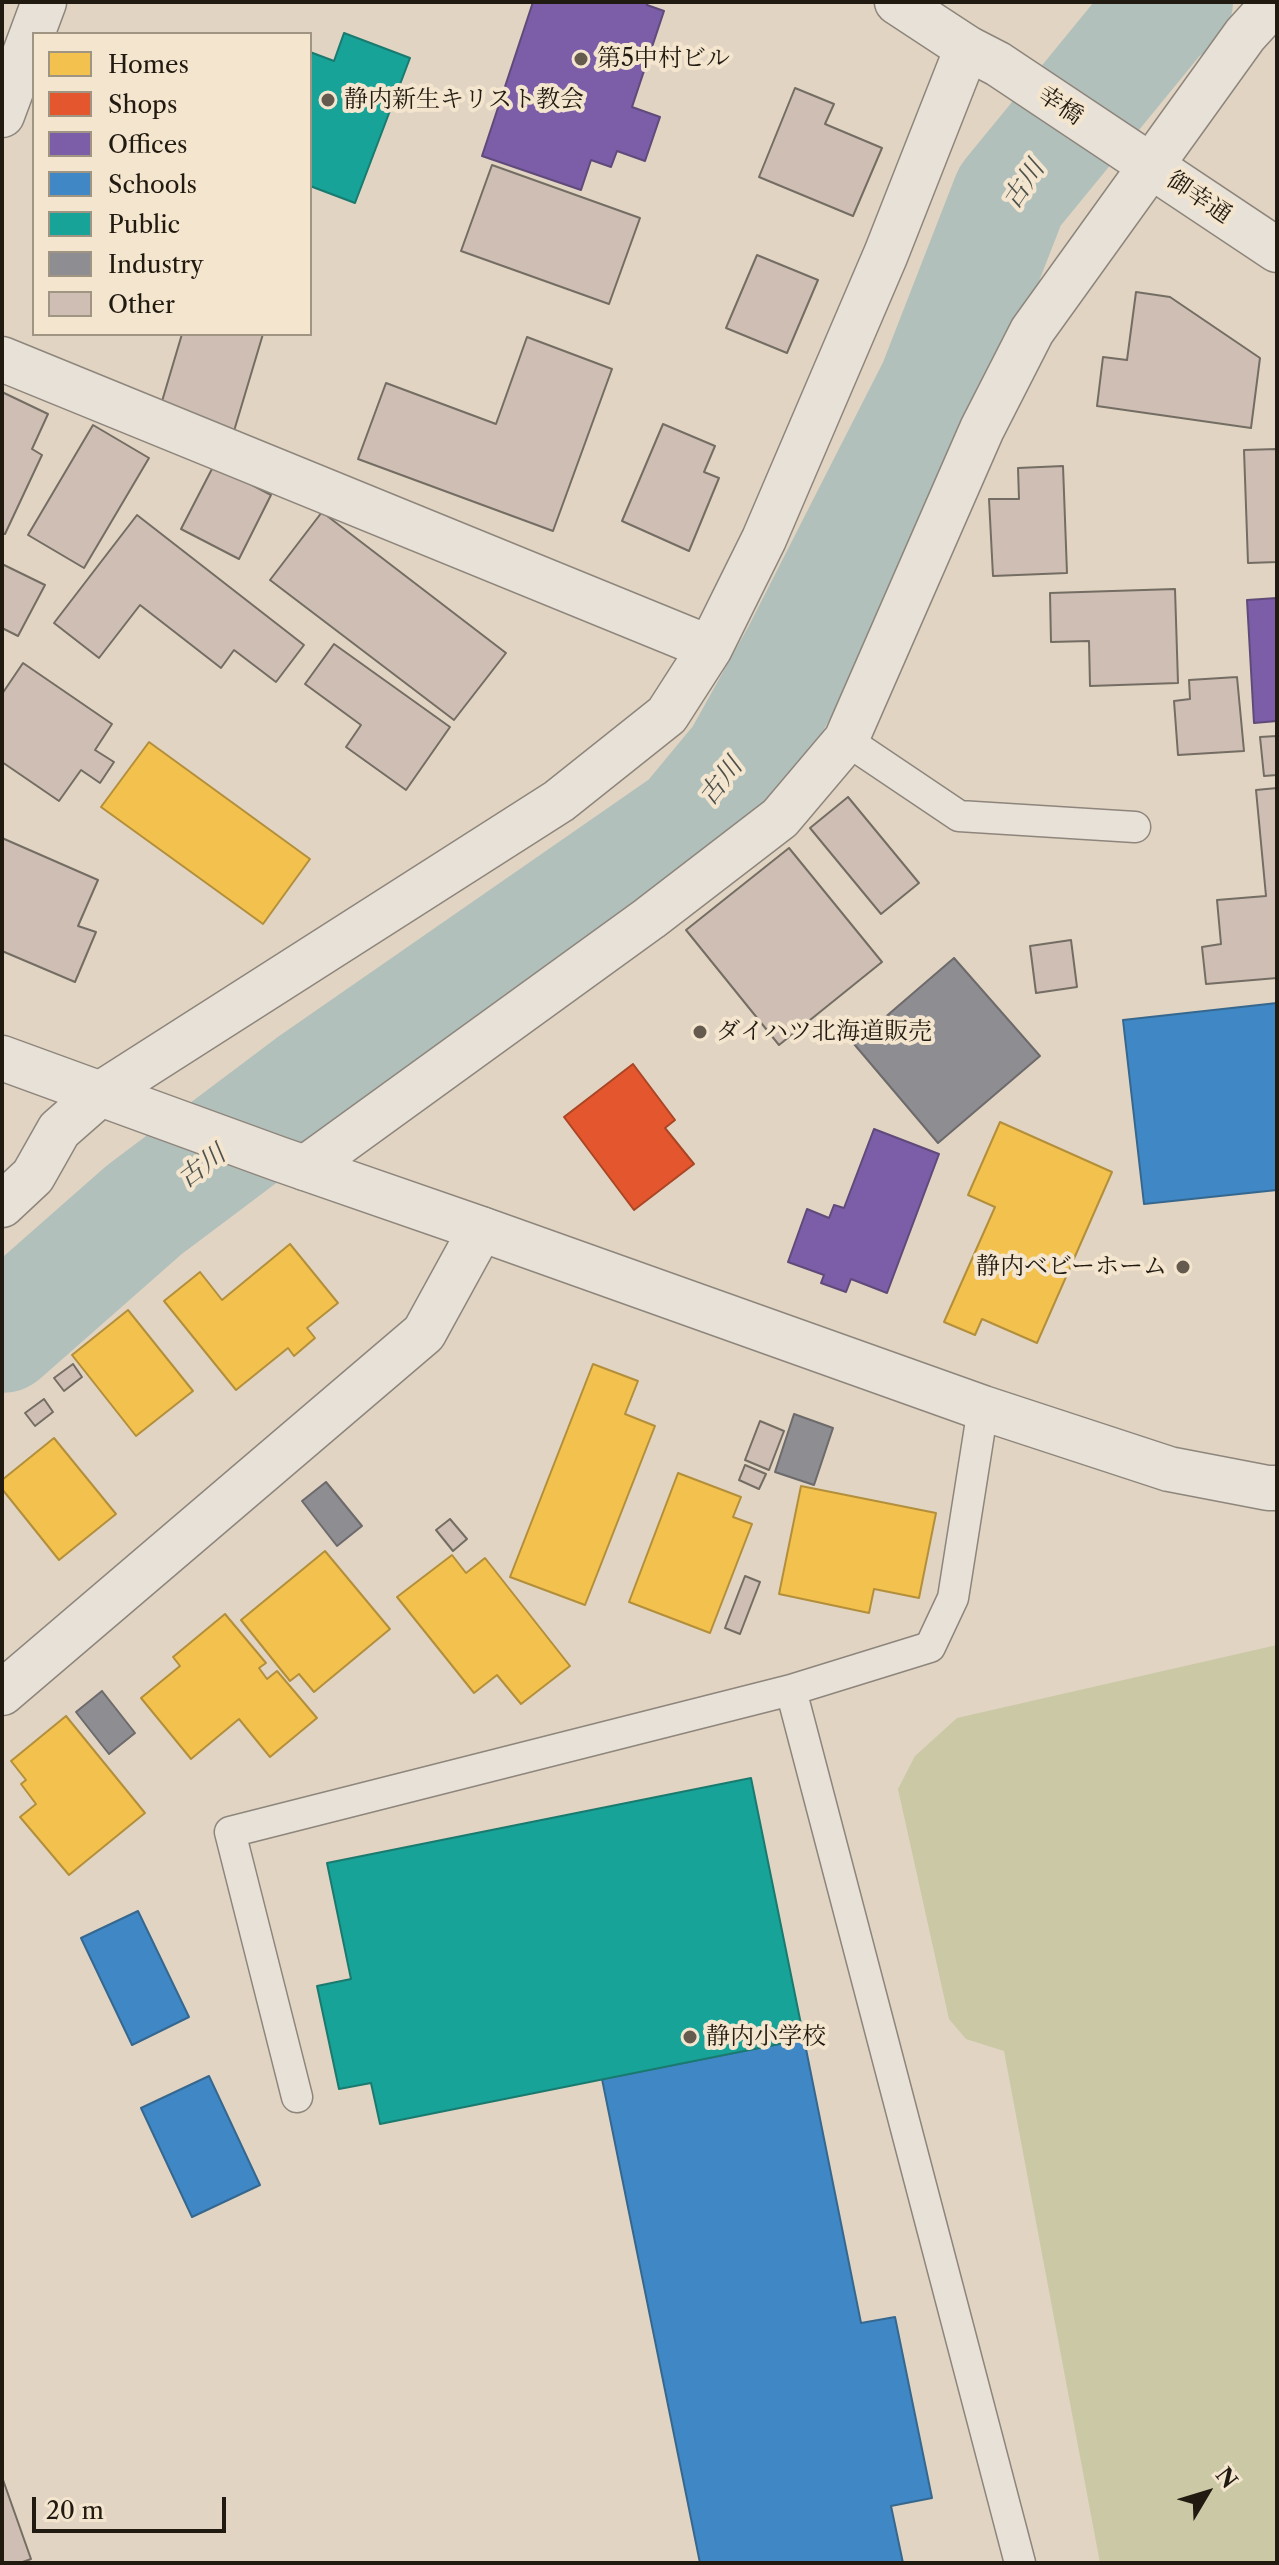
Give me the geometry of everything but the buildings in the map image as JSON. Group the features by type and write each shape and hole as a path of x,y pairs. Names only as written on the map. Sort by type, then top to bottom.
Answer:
{"street":[{"path":"33,32 44,2"},
{"path":"2,1205 33,1176 59,1130 100,1094 559,801 667,715 710,648 764,539 886,254 983,56 897,2"},
{"path":"292,1164 650,918 780,818 846,740 982,429 1032,331 1136,156 1275,2"},
{"path":"2,115 32,34"},
{"name":"幸橋","path":"983,56 1136,156"},
{"name":"御幸通","path":"1136,156 1277,250"},
{"path":"2,359 710,648"},
{"path":"2,1058 983,1408 1169,1469 1277,1488"},
{"path":"2,1693 424,1333 481,1229"}],"lane":[{"path":"846,740 959,816 1135,827"},
{"path":"297,2097 230,1832 791,1690 930,1647 953,1598 983,1408"},
{"path":"791,1690 1020,2563"}],"shaded area":[{"path":"1277,1645 1277,2563 1100,2563 1004,2051 966,2039 949,2019 898,1789 915,1756 957,1718"}],"waterway":[{"name":"古川","path":"2,1335 144,1210 309,1086 688,823 741,759 800,653 936,386 1010,196 1159,14 1175,2"}],"place":[{"name":"第5中村ビル","path":"581,59"},
{"name":"静内新生キリスト教会","path":"328,100"},
{"name":"ダイハツ北海道販売","path":"700,1032"},
{"name":"静内ベビーホーム","path":"1183,1267"},
{"name":"静内小学校","path":"690,2037"}]}
